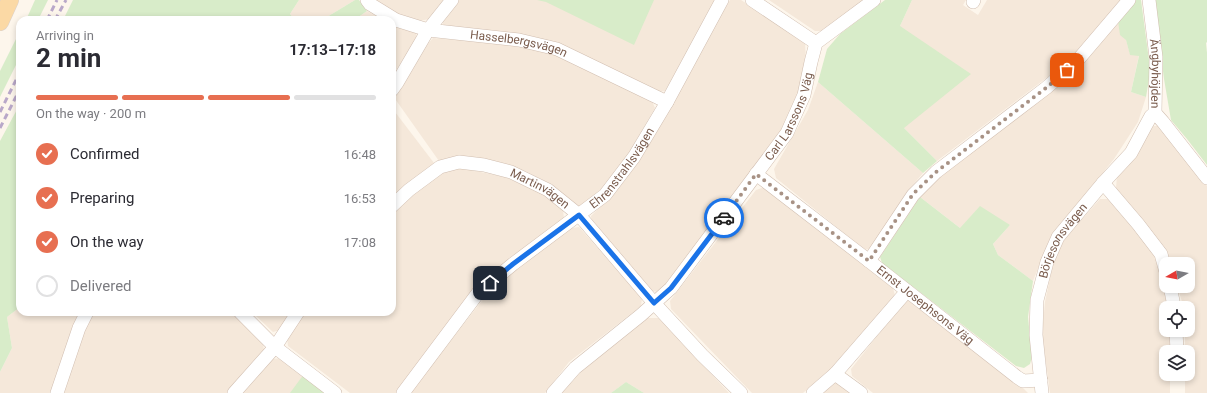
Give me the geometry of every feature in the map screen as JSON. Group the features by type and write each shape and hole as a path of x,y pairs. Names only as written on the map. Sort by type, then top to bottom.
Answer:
{"main road":[{"path":"0,22 10,0"}],"street":[{"name":"Hasselbergsvägen","path":"367,0 370,4 390,16"},
{"path":"396,85 428,30 452,0"},
{"name":"Ehrenstrahlsvägen","path":"403,393 478,293 513,264 605,195 634,157 667,102 722,0"},
{"path":"752,0 816,43 874,0"},
{"path":"869,261 913,194 936,172 1046,88 1077,61 1128,0"},
{"name":"Ängbyhöjden","path":"1149,0 1156,57 1155,113 1207,178"},
{"name":"Hasselbergsvägen","path":"396,20 428,30 519,40 557,49 667,102"},
{"name":"Carl Larssons Väg","path":"553,393 575,368 671,288 787,133 804,95 816,43"},
{"name":"Börjesonsvägen","path":"1042,387 1036,335 1037,300 1047,262 1058,237 1103,183 1131,153 1151,116 1155,113"},
{"name":"Martinvägen","path":"396,202 409,190 440,167 459,162 484,165 512,172 548,190 579,215 654,303 702,355 741,393"},
{"name":"Ernst Josephsons Väg","path":"756,174 1016,377 1023,381 1042,387"},
{"path":"1103,183 1138,224 1162,257"},
{"path":"813,393 835,374 907,291"},
{"path":"57,393 79,328 86,316"},
{"path":"244,316 275,347 335,393"},
{"path":"234,393 275,347 295,316"},
{"path":"835,374 861,393"}],"shaded area":[{"path":"299,0 355,0 329,16 292,16 290,14"},
{"path":"375,0 444,0 430,19 418,21 399,16"},
{"path":"457,0 716,0 665,91 657,92 558,43 448,27 443,24 443,19"},
{"path":"730,0 741,0 805,42 806,60 800,93 784,130 667,285 658,292 652,291 592,224 591,216 610,197 671,102"},
{"path":"769,0 864,0 822,31 815,31"},
{"path":"912,0 966,0 963,5 978,15 987,0 1120,0 1074,57 937,161 904,128 900,26"},
{"path":"367,11 376,16 360,16"},
{"path":"1118,21 1130,54 1139,55 1131,92 1146,97 1138,122 1114,159 1051,236 1033,281 998,255 993,244 1010,225 960,228 920,197 944,173"},
{"path":"396,26 416,33 417,39 396,70"},
{"path":"433,38 518,45 554,52 652,101 655,108 628,154 603,187 581,207 576,207 553,185 525,171 494,162 439,161 396,100 396,92 412,71 425,47"},
{"path":"818,82 923,173 906,193 872,248 865,250 776,178 774,169 808,110"},
{"path":"396,113 434,163 396,196"},
{"path":"1152,126 1158,126 1186,158 1207,186 1207,393 1185,393 1185,381 1195,381 1195,345 1185,345 1185,337 1195,337 1195,301 1182,301 1179,293 1195,293 1195,257 1165,257 1116,188 1117,176"},
{"path":"453,169 466,169 505,177 545,195 563,210 564,219 508,259 475,288 396,393 350,393 288,346 287,338 302,316 396,316 396,211 413,194 440,174"},
{"path":"765,187 893,288 895,296 831,369 803,393 752,393 671,309 670,301 756,190"},
{"path":"1100,199 1108,199 1151,249 1159,266 1159,293 1166,293 1168,301 1159,301 1159,337 1169,337 1170,345 1159,345 1159,381 1170,381 1170,393 1050,393 1042,334 1045,302 1053,264 1064,240"},
{"path":"579,227 642,298 641,306 569,362 545,393 410,393 484,298 515,269 572,228"},
{"path":"910,300 1028,393 873,393 852,376 851,369 904,302"},
{"path":"16,310 16,316 81,316 52,393 0,393 0,372 12,348 7,317"},
{"path":"92,316 238,316 263,342 264,351 227,393 64,393 85,327"},
{"path":"256,316 289,316 280,330 273,332"},
{"path":"647,318 659,318 729,393 644,393 626,382 611,393 562,393 582,371"},
{"path":"281,358 330,393 242,393 273,359"},
{"path":"834,380 851,393 821,393"}],"green space":[{"path":"35,0 48,0 40,16 28,16"},
{"path":"73,0 299,0 290,14 292,16 65,16"},
{"path":"355,0 359,0 367,11 360,16 329,16"},
{"path":"537,0 654,0 634,45 546,2"},
{"path":"885,0 912,0 900,26 971,74 904,128 937,161 923,173 818,82 827,49 840,34"},
{"path":"1135,0 1141,0 1149,60 1149,79 1146,97 1131,92 1139,56 1130,55 1126,40 1120,35 1118,21"},
{"path":"1154,0 1207,0 1207,165 1171,120"},
{"path":"16,39 16,65 0,97 0,71"},
{"path":"16,111 16,310 7,317 12,348 0,372 0,141"},
{"path":"920,197 960,228 980,206 1010,225 993,244 998,255 1033,281 1028,317 1032,357 1030,364 1024,368 1016,366 882,263 880,257"},
{"path":"304,374 326,393 290,393"},
{"path":"626,382 644,393 611,393"}],"railway":[{"path":"49,16 57,0"},
{"path":"57,16 66,0"},
{"path":"0,112 16,80"},
{"path":"0,128 16,97"}],"way so far":[{"path":"724,218 756,174 869,261 913,194 936,172 1046,88 1067,70"}],"route":[{"path":"490,283 579,215 654,303 671,288 724,218"}]}
